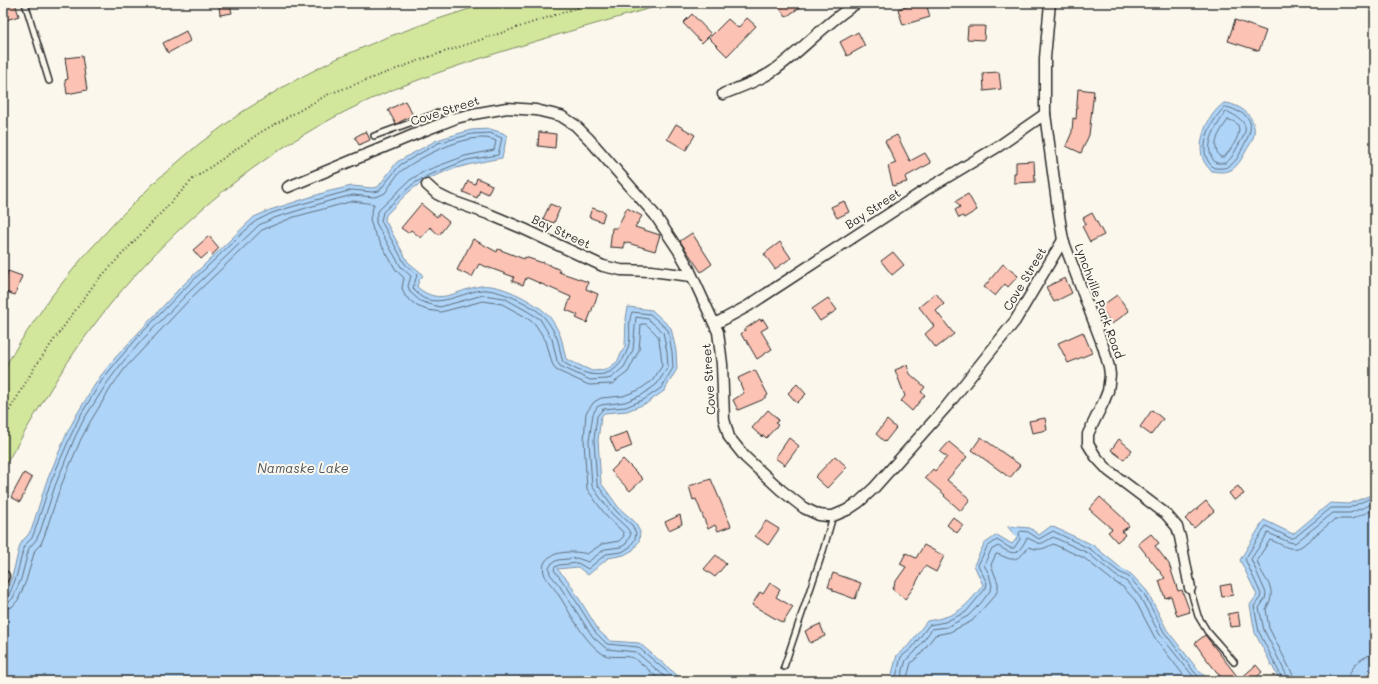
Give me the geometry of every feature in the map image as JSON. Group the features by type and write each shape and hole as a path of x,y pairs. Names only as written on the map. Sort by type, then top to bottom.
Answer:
{"street":[{"path":"723,94 753,82 772,72 826,26 857,3"},
{"name":"Lynchville Park Road","path":"1050,3 1045,58 1046,114 1054,185 1063,240 1103,346 1110,375 1108,391 1090,429 1088,444 1091,451 1109,471 1166,514 1177,527 1190,588"},
{"name":"Cove Street","path":"288,187 456,118 490,110 513,108 549,112 561,116 575,124 656,215 679,251 715,324 720,341 724,419 729,437 745,456 792,499 804,508 819,515 827,516 834,516 859,502 874,488 946,407 1015,321 1063,240"},
{"name":"Bay Street","path":"715,324 748,306 924,191 999,146 1046,114"},
{"name":"Bay Street","path":"427,186 437,194 449,200 510,223 603,266 621,270 651,271 691,276"}],"lane":[{"path":"25,3 49,81"},
{"path":"374,136 443,111 456,118"},
{"path":"784,667 834,516"},
{"path":"1190,588 1198,616 1207,630 1234,662"}],"path":[{"path":"3,421 36,365 95,283 193,179 261,132 329,94 426,58 592,3"}],"green space":[{"path":"488,3 668,3 502,51 405,85 359,105 314,128 272,155 231,185 193,217 156,252 122,290 91,329 67,363 3,469 3,370 50,298 84,256 158,179 199,144 242,112 288,84 336,59 385,38"}],"water":[{"path":"1224,103 1236,106 1247,113 1253,123 1254,134 1249,147 1236,166 1229,171 1219,172 1212,171 1205,164 1201,146 1206,126 1217,109"},
{"name":"Namaske Lake","path":"490,129 503,133 507,136 502,158 457,168 424,181 403,197 386,215 385,220 408,262 423,276 419,280 417,287 433,296 441,297 481,286 497,287 514,293 539,307 549,317 556,326 560,335 566,359 592,371 606,370 617,362 625,346 628,307 652,310 671,328 676,351 677,369 664,391 647,403 627,411 604,413 601,417 598,440 601,483 619,508 635,522 640,532 639,541 633,550 624,555 608,558 588,575 578,567 557,569 567,579 599,631 610,641 639,643 684,681 3,681 3,598 12,577 20,545 32,528 46,483 67,433 99,378 115,358 178,290 254,217 270,210 326,192 352,186 372,188 378,187 397,162 437,140 471,130"},
{"path":"1375,490 1375,668 1365,676 1362,681 1280,681 1255,633 1250,605 1257,595 1240,560 1264,520 1293,534 1330,503 1348,504 1371,495"},
{"path":"1007,526 1030,528 1039,535 1051,526 1093,545 1122,569 1131,574 1147,591 1167,630 1198,670 1210,681 890,681 897,655 908,646 927,621 946,617 960,610 971,600 983,585 974,565 984,544 997,535 1012,544 1017,538"}],"building":[{"path":"15,3 19,16 3,21 3,5"},
{"path":"776,3 806,3 786,17"},
{"path":"926,3 930,17 903,25 898,9"},
{"path":"230,5 232,13 220,15 219,6"},
{"path":"692,14 711,34 702,43 683,23"},
{"path":"747,18 756,26 727,56 709,38 728,19 738,28"},
{"path":"1235,20 1266,31 1259,51 1228,41"},
{"path":"968,26 985,26 984,40 967,39"},
{"path":"186,31 190,41 168,53 163,43"},
{"path":"858,32 865,46 847,56 840,42"},
{"path":"82,56 87,90 67,94 65,80 68,79 65,58"},
{"path":"999,72 1001,89 984,91 983,73"},
{"path":"1078,89 1094,91 1089,135 1081,153 1066,146 1072,132 1073,118 1076,119"},
{"path":"405,101 413,115 396,124 388,110"},
{"path":"676,124 695,135 686,150 667,139"},
{"path":"366,131 370,140 359,145 355,137"},
{"path":"539,132 556,134 555,148 538,146"},
{"path":"897,135 910,161 925,153 931,163 905,177 907,182 893,186 888,166 896,163 885,141"},
{"path":"1034,161 1035,182 1014,183 1016,162"},
{"path":"477,178 492,185 488,194 480,190 477,198 463,192 468,181 475,184"},
{"path":"968,194 977,210 964,218 963,216 959,218 955,210 960,207 956,201"},
{"path":"844,201 849,212 837,218 831,207"},
{"path":"421,204 437,217 439,214 449,222 439,235 430,227 421,238 411,230 408,233 401,228"},
{"path":"550,204 560,208 554,223 543,219"},
{"path":"592,208 605,212 602,222 589,217"},
{"path":"627,208 642,216 635,227 660,235 655,251 624,242 624,248 610,247 612,228 617,228"},
{"path":"1092,213 1104,235 1090,242 1082,226 1086,224 1083,218"},
{"path":"692,233 712,264 701,272 680,241"},
{"path":"209,236 219,248 212,255 209,252 201,259 193,250"},
{"path":"473,239 497,252 498,249 524,259 525,257 543,262 560,270 559,272 588,282 586,289 598,294 587,323 576,318 578,315 566,310 571,297 528,278 526,278 523,285 512,281 514,277 479,264 472,277 457,270"},
{"path":"780,242 791,258 775,269 764,254"},
{"path":"893,252 904,265 892,275 881,261"},
{"path":"1003,264 1018,276 1008,287 1005,284 995,296 984,287"},
{"path":"8,271 22,276 15,295 3,291 3,285"},
{"path":"1065,278 1072,293 1054,302 1046,287"},
{"path":"936,293 944,304 936,311 954,334 936,348 925,334 934,326 919,307"},
{"path":"1117,295 1129,311 1112,324 1100,307"},
{"path":"828,298 837,310 820,321 812,309"},
{"path":"760,319 761,321 763,319 768,327 761,331 772,349 757,359 741,334 745,329"},
{"path":"1083,332 1092,353 1068,363 1058,343"},
{"path":"907,365 910,374 925,387 921,392 925,395 912,411 901,401 905,396 895,370"},
{"path":"755,370 768,395 762,400 738,410 733,400 744,393 738,378"},
{"path":"797,384 806,394 797,403 788,393"},
{"path":"768,410 777,418 778,421 775,423 778,425 766,438 763,435 762,437 752,428"},
{"path":"1152,410 1163,419 1151,435 1140,427"},
{"path":"1045,418 1047,430 1032,433 1029,421"},
{"path":"887,420 896,428 885,442 876,434"},
{"path":"627,432 632,446 616,452 610,438"},
{"path":"981,437 1020,465 1010,478 972,450"},
{"path":"789,438 799,446 785,465 775,458"},
{"path":"1119,439 1132,450 1124,460 1111,450"},
{"path":"949,442 967,457 947,480 970,499 961,511 925,478 933,469 935,471 947,457 940,452"},
{"path":"835,456 847,467 827,488 815,477"},
{"path":"623,459 643,479 630,491 611,471"},
{"path":"24,473 32,478 20,502 11,497"},
{"path":"711,479 731,526 718,531 715,525 708,529 696,499 693,500 689,486"},
{"path":"1238,486 1244,494 1234,500 1229,493"},
{"path":"1100,497 1122,517 1129,526 1122,531 1125,535 1117,542 1108,532 1112,529 1089,509"},
{"path":"1206,501 1214,511 1194,528 1185,519"},
{"path":"680,515 682,524 669,530 665,522"},
{"path":"953,517 963,525 957,533 947,525"},
{"path":"766,521 779,529 768,545 755,536"},
{"path":"1151,534 1159,543 1155,546 1169,564 1178,591 1182,590 1190,612 1177,616 1171,596 1165,598 1159,581 1165,578 1138,544"},
{"path":"924,545 944,556 936,572 925,566 914,587 905,599 892,589 906,567 900,564 906,553 916,558"},
{"path":"716,555 726,564 715,577 704,569"},
{"path":"833,573 861,583 855,599 833,591 833,589 828,587"},
{"path":"770,583 780,590 776,597 793,607 783,623 752,605 760,592 763,594"},
{"path":"1231,584 1233,595 1222,597 1220,586"},
{"path":"1238,612 1240,626 1230,627 1228,614"},
{"path":"820,624 825,636 810,643 805,631"},
{"path":"1205,635 1237,676 1231,681 1224,681 1195,643"},
{"path":"1256,665 1262,672 1253,681 1238,681"}]}
